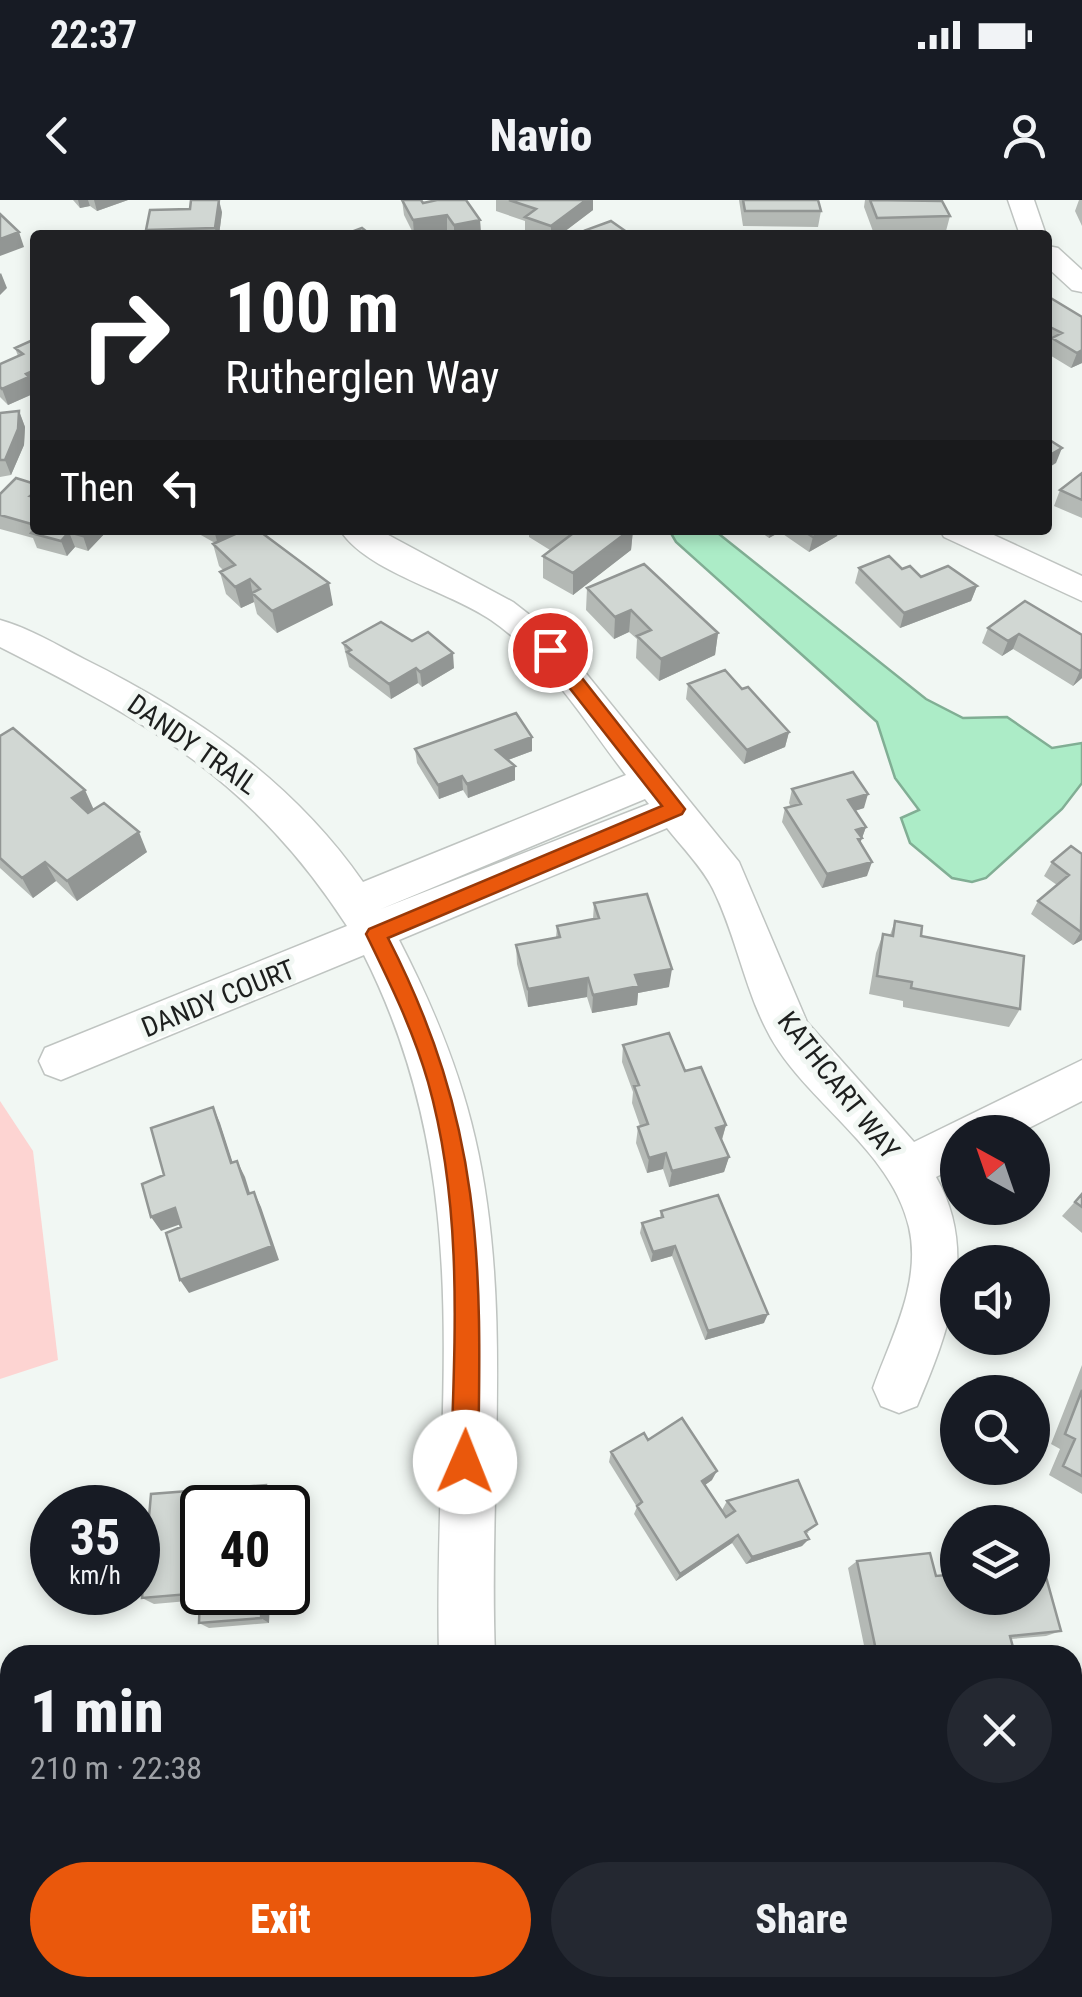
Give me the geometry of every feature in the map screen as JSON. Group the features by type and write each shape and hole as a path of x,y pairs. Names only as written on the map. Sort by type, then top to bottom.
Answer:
{"street":[{"path":"1021,200 1031,230"},
{"path":"1052,258 1082,284"},
{"name":"KATHCART WAY","path":"363,535 384,551 482,598 550,650 730,881 776,1006 795,1040 906,1169 929,1214 936,1264 899,1388"},
{"path":"966,535 1082,590"},
{"name":"DANDY TRAIL","path":"0,632 140,703 223,758 293,822 366,918 409,997 439,1083 462,1199 469,1292 464,1538 467,1645"},
{"name":"DANDY COURT","path":"61,1060 366,918 664,794"},
{"path":"1012,1115 1082,1080"},
{"path":"906,1169 940,1152"}],"shaded area":[{"path":"672,535 720,535 926,699 963,718 1007,717 1052,748 1082,743 1082,783 1062,809 986,878 972,882 952,878 910,843 901,818 919,810 895,778 877,722"},
{"path":"0,1101 33,1151 58,1360 0,1379"}],"building":[{"path":"191,200 219,200 215,228 146,230 150,210 190,209"},
{"path":"402,200 466,200 480,220 454,225 447,215 413,220"},
{"path":"509,200 586,200 551,226 525,217 536,209"},
{"path":"743,200 818,200 821,211 745,211"},
{"path":"870,200 942,201 950,216 877,218"},
{"path":"0,214 19,232 0,239"},
{"path":"611,221 624,230 586,230"},
{"path":"1052,299 1082,317 1082,350 1077,353 1052,338 1062,333 1052,328"},
{"path":"30,341 30,372 26,374 29,377 2,389 0,364 23,354 15,348"},
{"path":"19,411 18,429 5,460 0,460 0,413"},
{"path":"1082,473 1082,500 1060,490"},
{"path":"16,478 30,482 30,524 0,515 0,494"},
{"path":"38,535 66,535 61,541"},
{"path":"233,535 265,535 329,583 272,611 252,593 260,589 250,579 235,587 220,572 235,565 213,544"},
{"path":"571,535 623,535 573,573 543,556"},
{"path":"889,556 902,569 910,566 921,577 948,566 977,586 904,613 859,568"},
{"path":"644,564 718,633 661,659 637,636 651,630 631,610 615,617 587,588"},
{"path":"1025,601 1082,635 1080,671 1019,634 1008,641 988,628"},
{"path":"381,622 412,641 428,632 453,653 389,684 347,652 351,650 343,643"},
{"path":"725,670 742,689 748,687 789,732 747,750 688,684"},
{"path":"516,713 532,737 496,750 515,766 467,784 462,776 438,785 415,749"},
{"path":"13,728 85,790 72,798 88,813 104,803 139,832 67,881 45,862 22,878 0,858 0,736"},
{"path":"853,772 868,794 848,800 866,827 856,830 872,862 827,874 785,808 801,804 792,789"},
{"path":"1071,846 1082,854 1081,932 1038,901 1069,875 1052,862"},
{"path":"647,894 672,969 635,975 639,986 593,995 588,978 528,989 516,945 560,937 557,926 599,918 594,903"},
{"path":"895,921 922,926 921,936 1024,956 1020,1009 911,988 912,982 877,976 883,934 893,936"},
{"path":"669,1033 685,1071 701,1067 726,1125 716,1128 729,1157 672,1171 666,1153 649,1158 638,1127 648,1124 634,1086 639,1085 623,1045"},
{"path":"213,1107 231,1163 237,1161 248,1194 254,1192 272,1246 180,1280 166,1233 181,1227 175,1208 151,1217 142,1184 164,1175 151,1128"},
{"path":"718,1195 768,1314 708,1331 675,1246 653,1252 642,1223 663,1217 661,1211"},
{"path":"1082,1390 1082,1476 1063,1466 1075,1439 1065,1434"},
{"path":"682,1418 717,1471 702,1481 726,1517 735,1511 727,1501 798,1480 817,1524 805,1532 809,1539 752,1557 738,1535 680,1574 637,1506 642,1502 611,1452 644,1433 648,1440"},
{"path":"180,1492 180,1595 160,1596 160,1493"},
{"path":"930,1553 936,1576 940,1576 940,1615 1050,1615 1050,1591 1061,1631 1010,1636 1012,1645 875,1645 857,1561"},
{"path":"199,1615 261,1615 261,1618 199,1623"}],"route":[{"path":"465,1462 469,1292 457,1164 439,1083 414,1011 376,934 675,809 550,650"}]}
